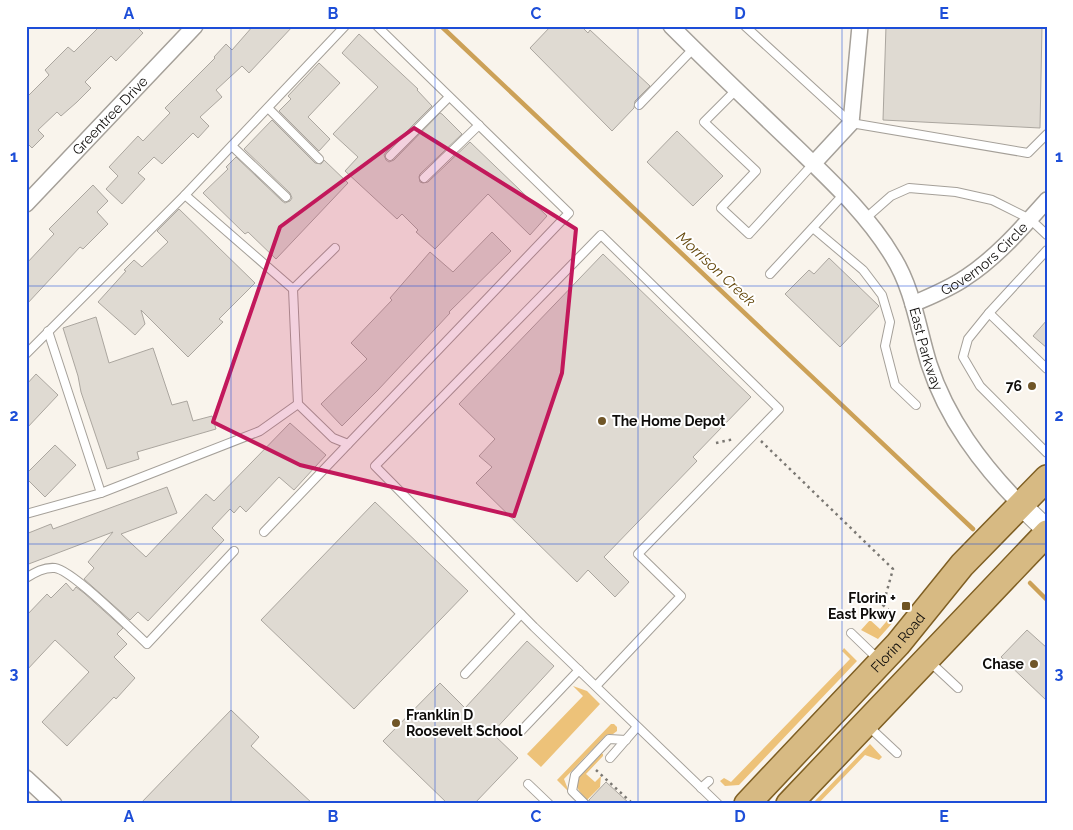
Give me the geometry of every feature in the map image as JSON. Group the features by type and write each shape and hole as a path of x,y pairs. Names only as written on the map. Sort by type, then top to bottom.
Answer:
{"main road":[{"name":"Florin Road","path":"747,804 898,644 962,565 1047,478"},
{"path":"789,804 1047,532"}],"street":[{"name":"Greentree Drive","path":"26,204 195,26"},
{"name":"East Parkway","path":"671,26 866,218 894,258 908,287 929,364 942,396 958,427 976,455 998,482 1047,532"},
{"path":"813,164 852,123 860,26"},
{"name":"Governors Circle","path":"913,304 950,288 971,274 990,259 1047,200"},
{"path":"26,778 54,804"}],"lane":[{"path":"26,354 185,195 345,26"},
{"path":"264,532 569,213 377,26"},
{"path":"745,26 852,123 1028,153 1047,134"},
{"path":"639,105 694,48"},
{"path":"736,90 704,122 756,171 721,208 749,234 813,164"},
{"path":"390,156 449,97"},
{"path":"268,108 319,159"},
{"path":"424,178 479,125"},
{"path":"232,146 286,197"},
{"path":"866,218 891,196 908,188 956,192 992,200 1030,219 1047,235"},
{"path":"185,195 293,289 298,404 333,438 348,444"},
{"path":"770,274 843,195"},
{"path":"814,228 863,270 882,295 890,322 885,346 895,385 916,405"},
{"path":"596,686 681,596 638,554 779,408 601,235 375,466 521,614 718,804"},
{"path":"293,289 335,248"},
{"path":"1047,250 989,313 968,340 963,357 980,386 1047,453"},
{"path":"989,313 1047,369"},
{"path":"48,331 101,493"},
{"path":"26,514 101,493 260,431 298,404"},
{"path":"26,578 38,570 56,568 72,575 147,644 234,551"},
{"path":"465,674 521,614"},
{"path":"851,632 881,662"},
{"path":"928,659 958,688"},
{"path":"520,732 579,670"},
{"path":"866,724 896,753"},
{"path":"610,758 637,727"},
{"path":"585,804 572,791 574,775 608,739 626,740"},
{"path":"701,788 709,781"},
{"path":"528,784 549,804"}],"path":[{"path":"716,443 731,439 759,439 894,568 883,606 900,619"},
{"path":"596,770 633,804"}],"highlighted area":[{"path":"414,128 576,229 562,373 514,516 300,465 213,422 280,227"}],"shaded area":[{"path":"891,616 895,620 878,639 861,630 870,620 880,629"},
{"path":"844,648 857,661 739,785 725,786 720,781 724,778 731,782 850,659 842,651"},
{"path":"573,686 587,691 600,704 541,767 527,754 583,696"},
{"path":"611,724 617,727 617,731 606,735 564,779 569,792 557,780"},
{"path":"870,744 882,757 879,760 865,755 818,804 812,804"},
{"path":"601,753 603,756 586,774 595,782 601,776 600,787 587,800 577,788 577,778"}],"building":[{"path":"100,26 136,26 143,33 116,61 111,56 85,82 91,88 77,102 61,116 57,112 38,130 44,136 32,148 26,142 26,98 49,75 45,70 68,47 74,52"},
{"path":"253,26 293,26 249,73 242,66 216,90 222,97 200,117 209,126 198,138 193,133 162,164 154,157 138,173 145,179 122,204 106,189 118,176 109,167 138,136 143,141 170,113 165,108 215,58 226,44 232,50"},
{"path":"551,26 581,26 588,33 590,30 650,86 635,101 634,108 612,131 530,48"},
{"path":"886,26 1042,26 1040,128 883,120"},
{"path":"359,34 418,89 432,106 386,152 384,155 386,160 389,162 394,160 440,113 442,114 462,134 420,174 420,182 428,182 470,142 547,216 530,235 488,194 435,249 416,232 418,230 402,214 397,219 345,171 358,157 333,134 378,87 342,53"},
{"path":"319,63 340,83 308,117 330,139 319,151 279,111 291,99 288,96"},
{"path":"272,120 315,163 321,164 324,160 348,183 276,259 248,232 245,234 203,193 228,169 226,167 236,157 282,201 285,203 290,201 292,198 290,193 244,149"},
{"path":"677,131 723,176 693,206 647,162"},
{"path":"93,185 108,201 97,212 108,224 83,249 80,247 26,305 26,264 54,234 49,229"},
{"path":"179,209 255,283 219,319 223,322 188,357 141,310 145,324 135,335 98,302 134,260 142,267 168,242 157,231"},
{"path":"492,232 511,251 449,312 378,390 342,426 321,404 367,359 351,343 392,300 390,298 430,252 453,272"},
{"name":"The Home Depot","path":"603,254 751,397 693,457 697,461 604,557 629,582 615,597 588,570 577,582 476,483 492,467 479,456 495,439 459,404"},
{"path":"829,258 879,306 840,347 785,294 809,270 814,274"},
{"path":"96,317 109,363 153,348 172,405 187,401 193,421 212,416 216,429 137,452 139,459 107,469 81,392 63,328"},
{"path":"1047,320 1047,348 1033,336"},
{"path":"36,374 58,395 26,429 26,385"},
{"path":"290,423 326,455 294,490 279,477 246,512 240,506 234,513 230,509 212,528 224,540 148,621 138,612 130,620 84,579 94,568 88,562 113,532 26,565 26,534 51,524 53,529 167,487 177,513 121,534 146,557 206,494 214,501"},
{"path":"55,445 76,465 45,497 26,478 26,474"},
{"path":"375,502 468,591 354,709 261,620"},
{"path":"66,583 73,591 76,587 84,593 123,628 117,634 127,644 114,657 135,678 67,746 42,722 89,672 55,640 26,671 26,616 47,594 51,598"},
{"path":"1027,630 1047,648 1047,701 1001,657"},
{"path":"527,641 554,666 492,733 518,758 474,804 448,804 383,741 440,683 465,708"},
{"path":"231,710 259,737 251,746 313,804 140,804"},
{"path":"606,782 630,804 590,804 589,800"}],"waterway":[{"name":"Morrison Creek","path":"441,26 973,529"},
{"name":"Morrison Creek","path":"1030,583 1047,600"}],"place":[{"name":"76","path":"1032,386"},
{"name":"The Home Depot","path":"602,421"},
{"name":"Florin + East Pkwy","path":"906,606"},
{"name":"Chase","path":"1034,664"},
{"name":"Franklin D Roosevelt School","path":"396,723"}]}
